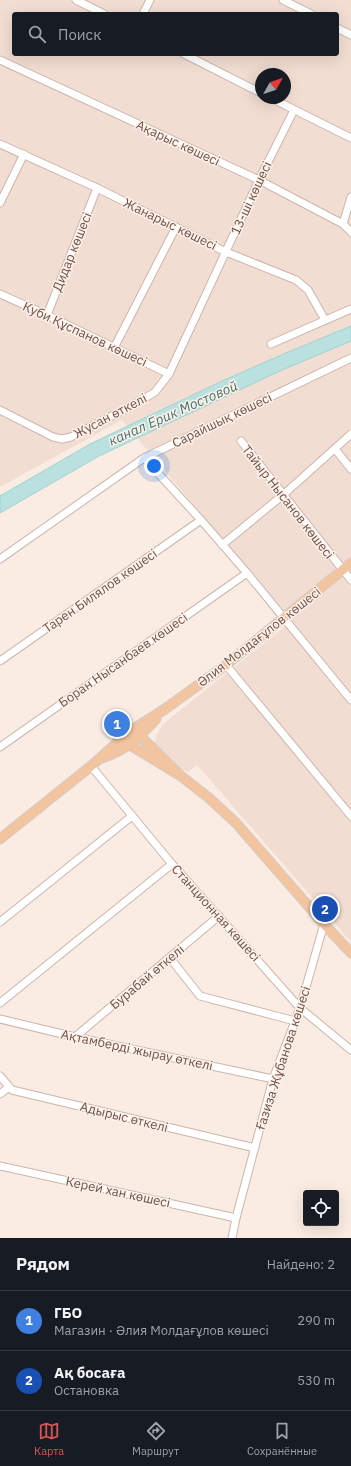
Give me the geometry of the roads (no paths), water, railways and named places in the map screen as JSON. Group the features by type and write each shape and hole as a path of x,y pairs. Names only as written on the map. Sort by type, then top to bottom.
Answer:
{"main road":[{"name":"Әлия Молдағұлов көшесі","path":"0,839 91,766 129,732 165,709 226,665 351,563"},
{"name":"Әлия Молдағұлов көшесі","path":"99,759 117,753 130,745 165,709"},
{"path":"153,755 150,736 152,728 165,709"},
{"path":"153,755 140,736 134,732 129,732 127,739 130,745 153,755 209,798 236,823 351,953"},
{"path":"117,753 153,755"}],"street":[{"path":"76,0 100,12"},
{"path":"144,12 150,0"},
{"path":"283,0 306,12"},
{"path":"339,29 351,35"},
{"path":"188,56 255,90"},
{"name":"Ақарыс көшесi","path":"0,60 259,180 343,224 351,232"},
{"path":"282,104 351,138"},
{"name":"13-ші көшесi","path":"169,374 259,180 294,110"},
{"name":"Жанарыс көшесі","path":"0,144 97,188 226,252 296,280 308,290 326,320"},
{"path":"0,203 24,154"},
{"name":"Дидар көшесі","path":"47,315 97,188"},
{"path":"343,224 351,197"},
{"path":"114,348 176,227"},
{"name":"Куби Құспанов көшесi","path":"0,294 169,374"},
{"path":"271,344 351,309"},
{"name":"Сарайшық көшесі","path":"0,559 144,458 351,358"},
{"name":"Жусан өткелі","path":"0,410 53,438 62,439 71,437 132,406 154,392 169,374"},
{"path":"222,545 283,495 351,434"},
{"name":"Тайыр Нысанов көшесi","path":"241,441 351,580"},
{"path":"335,449 351,469"},
{"path":"144,458 247,573 351,700"},
{"name":"Тарен Билялов көшесі","path":"0,661 201,520"},
{"name":"Боран Нысанбаев көшесі","path":"0,747 247,573"},
{"path":"226,665 351,816"},
{"name":"Станционная көшесі","path":"91,766 172,864 300,1008 351,1050"},
{"path":"0,922 132,816"},
{"path":"0,1003 172,864"},
{"name":"Бурабай өткелі","path":"75,1037 219,916"},
{"name":"Ғазиза Жұбанова көшесі","path":"232,1238 273,1079 300,1008 324,924"},
{"path":"170,958 200,996 295,1022"},
{"name":"Ақтамберді жырау өткелі","path":"0,1019 75,1037 273,1079"},
{"path":"0,1076 9,1087 0,1094"},
{"name":"Адырыс өткелі","path":"9,1087 12,1090 20,1092 255,1148"},
{"name":"Керей хан көшесі","path":"0,1166 236,1218"}],"water":[{"name":"канал Ерик Мостовой","path":"351,326 351,341 282,370 99,456 0,513 0,496 90,444 220,382"}],"place":[{"name":"ГБО","path":"117,724"},
{"name":"Ақ босаға","path":"325,909"}]}
